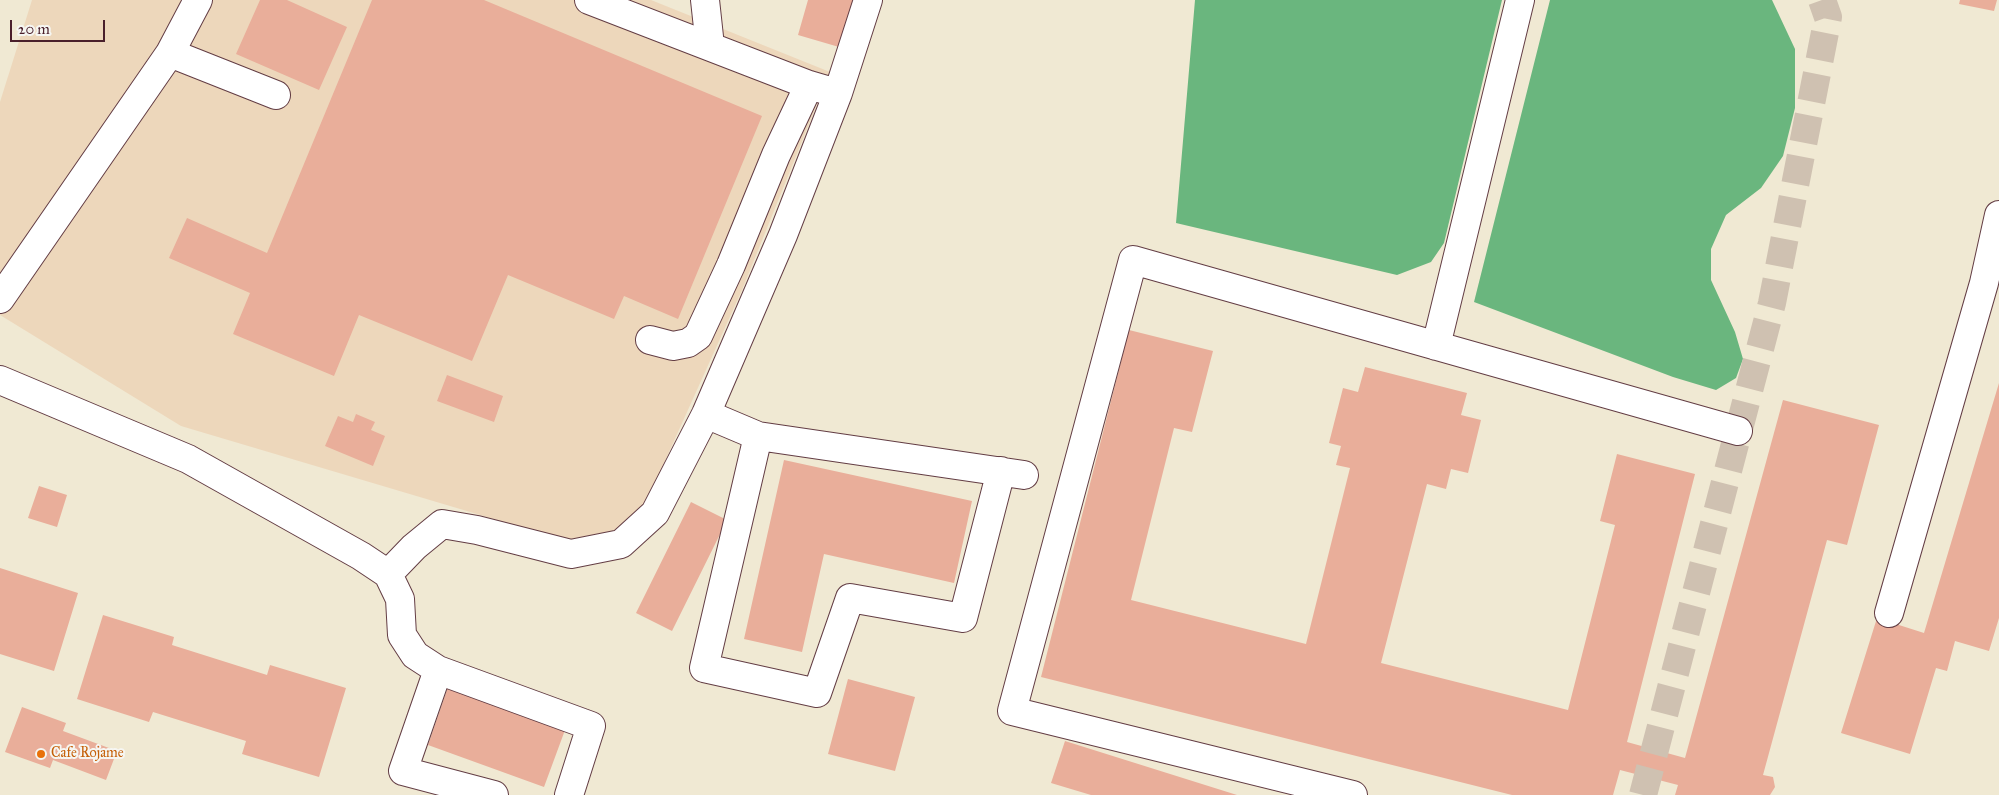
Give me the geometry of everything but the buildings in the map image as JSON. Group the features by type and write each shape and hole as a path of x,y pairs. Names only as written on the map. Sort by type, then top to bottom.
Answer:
{"lane":[{"path":"0,299 170,53 198,0"},
{"path":"589,0 808,85 838,93"},
{"path":"705,0 710,46"},
{"path":"388,574 414,547 442,524 477,530 571,554 621,544 655,513 706,414 783,235 838,93 868,0"},
{"path":"1436,346 1520,0"},
{"path":"170,53 276,95"},
{"path":"650,340 673,346 688,343 698,336 731,265 776,155 808,85"},
{"path":"1889,613 1991,285 1999,215"},
{"path":"1353,795 1012,711 1133,260 1738,431"},
{"path":"0,380 188,459 362,556 388,574 400,599 402,635 415,655 438,670 591,726 569,795"},
{"path":"706,414 758,436 1013,473 963,618 850,598 817,693 704,668 758,436"},
{"path":"438,670 404,772 494,795"}],"shaded area":[{"path":"32,0 651,0 830,72 742,290 646,503 598,550 181,426 0,315 0,102"}],"green space":[{"path":"1195,0 1502,0 1444,243 1431,262 1397,275 1176,223"},
{"path":"1550,0 1772,0 1795,49 1795,108 1783,156 1761,188 1726,215 1711,249 1711,280 1735,332 1743,359 1736,378 1716,390 1673,377 1474,302"}],"tunnel":[{"path":"1643,795 1772,303 1828,17 1822,0"}],"place":[{"name":"Cafe Rojame","path":"41,754"}]}
